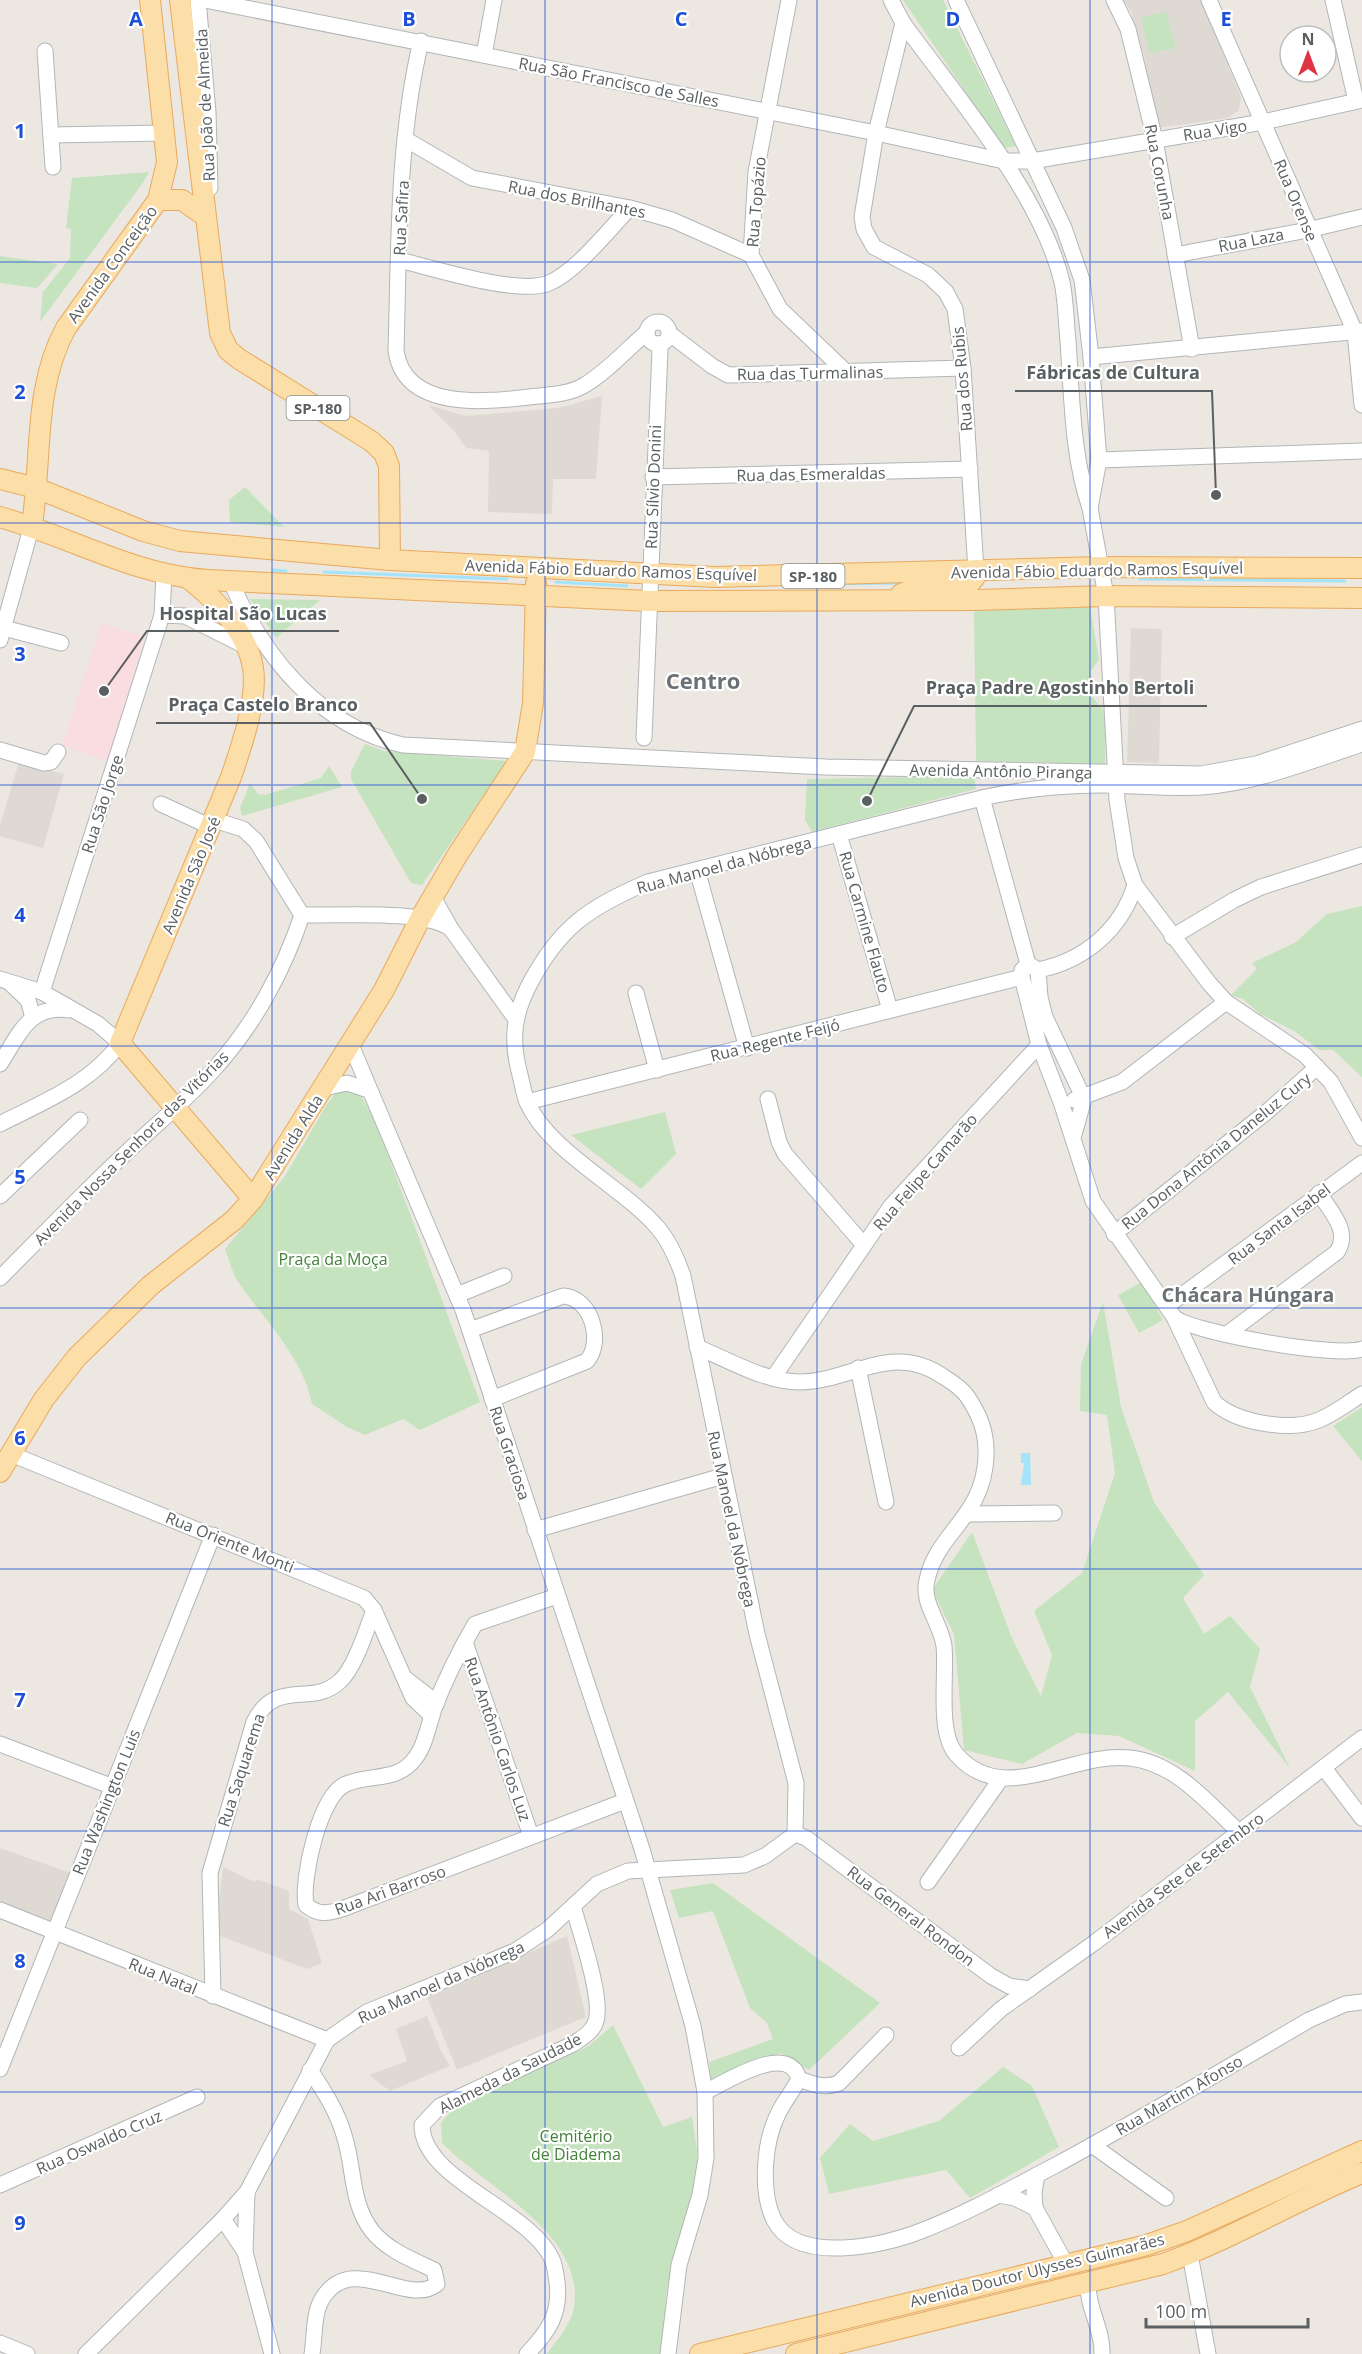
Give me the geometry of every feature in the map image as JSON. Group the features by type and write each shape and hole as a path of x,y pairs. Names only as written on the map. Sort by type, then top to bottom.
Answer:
{"main road":[{"path":"150,0 163,133 173,150 172,189 167,199 190,203 205,212"},
{"name":"SP-180","path":"180,0 220,333 228,350 371,441 384,453 389,466 390,560"},
{"name":"Avenida Conceição","path":"32,525 45,398 56,347 66,328 167,199"},
{"name":"Avenida Fábio Eduardo Ramos Esquível","path":"0,479 36,488 143,531 180,542 390,560 715,577 1100,567 1362,568"},
{"path":"0,517 32,525"},
{"name":"SP-180","path":"32,525 121,562 189,579 231,582"},
{"path":"525,752 532,703 537,568"},
{"path":"891,600 911,588 969,584 975,577 976,570"},
{"name":"Avenida São José","path":"120,1043 213,823 237,760 252,694 253,666 245,646 224,611 189,579"},
{"name":"Avenida Fábio Eduardo Ramos Esquível","path":"231,582 649,601 1106,596 1362,598"},
{"name":"Avenida Alda","path":"0,1472 44,1399 84,1351 144,1291 234,1220 253,1199 351,1045 384,990 421,917 525,752"},
{"path":"120,1043 253,1199"},
{"name":"Avenida Doutor Ulysses Guimarães","path":"700,2354 1147,2245 1187,2231 1362,2151"},
{"name":"Avenida Doutor Ulysses Guimarães","path":"796,2354 1163,2265 1313,2193 1362,2173"},
{"path":"1088,2283 1103,2267 1147,2245"},
{"path":"965,2312 1045,2284 1066,2264"}],"street":[{"name":"Rua João de Almeida","path":"198,0 210,149 210,192 205,212"},
{"name":"Rua São Francisco de Salles","path":"205,0 421,41 1004,161 1032,161"},
{"path":"484,55 494,0"},
{"name":"Rua Topázio","path":"789,0 756,171 751,255 780,309 846,372"},
{"path":"891,0 903,23 1004,161 1045,234 1062,284 1082,484 1090,508 1106,596 1120,830 1135,885 1172,937 1226,1002 1305,1055 1331,1082 1362,1138"},
{"path":"956,0 1076,256 1082,280 1091,357 1099,460 1090,508"},
{"name":"Rua Corunha","path":"1114,0 1128,29 1155,140 1192,349"},
{"name":"Rua Orense","path":"1209,0 1308,230 1359,331 1362,405"},
{"path":"1333,0 1359,100"},
{"name":"Rua dos Rubis","path":"903,23 876,133 862,217 864,229 874,247 917,267 939,283 946,292 957,321 963,368 976,570"},
{"name":"Rua Safira","path":"421,41 412,79 405,139 399,260 398,363 401,370 420,386 441,397 466,402 572,391 590,382 652,339"},
{"path":"45,51 53,167"},
{"name":"Rua Vigo","path":"1032,161 1263,122 1359,100"},
{"path":"51,135 163,133"},
{"name":"Rua dos Brilhantes","path":"405,139 472,178 630,208 672,220 751,255"},
{"path":"399,260 504,284 538,286 549,283 574,264 630,208"},
{"name":"Rua Laza","path":"1175,255 1308,230 1362,217"},
{"path":"658,321 665,324 669,334 664,343 652,339 651,323 658,321"},
{"path":"1091,357 1359,331"},
{"name":"Rua das Turmalinas","path":"669,334 728,375 963,368"},
{"name":"Rua Sílvio Donini","path":"644,738 660,350 652,339"},
{"path":"1076,440 1096,439"},
{"path":"1099,460 1362,451"},
{"name":"Rua das Esmeraldas","path":"653,477 970,469"},
{"path":"32,525 1,632 61,643"},
{"name":"Rua São Jorge","path":"42,992 162,615 164,574"},
{"name":"Avenida Antônio Piranga","path":"231,582 251,622 282,668 314,699 346,724 375,738 402,745 1116,780 1180,787 1222,785 1263,776 1362,744"},
{"path":"162,615 185,616 245,646"},
{"name":"Avenida Antônio Piranga","path":"1116,780 1201,774 1237,768 1362,729"},
{"path":"0,750 44,763 51,762 58,752"},
{"name":"Rua Manoel da Nóbrega","path":"86,2354 223,2219 247,2192 327,2040 367,2012 515,1952 541,1935 597,1884 628,1871 744,1865 765,1856 795,1834 798,1806 796,1783 759,1646 683,1276 674,1252 658,1228 628,1199 574,1156 542,1125 527,1102 516,1057 515,1018 541,962 568,928 604,902 648,882 982,798 1039,788 1116,780"},
{"path":"982,798 1029,970 1056,1041 1083,1099 1073,1138"},
{"path":"160,804 213,823 243,829 256,841 303,915 421,917 443,923 452,929"},
{"name":"Rua Carmine Flauto","path":"839,834 890,1011"},
{"path":"1172,937 1234,900 1261,887 1362,855"},
{"path":"697,870 747,1048"},
{"name":"Rua Regente Feijó","path":"527,1102 890,1011 1076,958 1099,941 1124,910 1135,885"},
{"path":"433,897 452,929 515,1018"},
{"name":"Avenida Nossa Senhora das Vitórias","path":"0,1278 124,1154 214,1070 236,1042 283,964 303,915"},
{"path":"1029,970 1039,1045 1061,1102 1093,1201 1170,1312 1182,1324 1227,1334 1342,1353 1362,1349"},
{"path":"6,982 42,992 98,1024 120,1043"},
{"path":"6,982 28,1000 33,1017"},
{"path":"636,993 657,1070"},
{"path":"1061,1102 1083,1099 1122,1082 1226,1002"},
{"path":"0,1064 33,1017 50,1008 70,1010"},
{"path":"1039,1045 1056,1041"},
{"name":"Avenida São José","path":"0,1124 67,1090 98,1068 120,1043"},
{"name":"Rua Graciosa","path":"351,1045 470,1330 647,1869 693,2026 705,2092 707,2123 705,2176 679,2265 668,2354"},
{"name":"Rua Felipe Camarão","path":"773,1378 891,1206 1039,1045"},
{"name":"Rua Dona Antônia Daneluz Cury","path":"1114,1234 1269,1110 1317,1067"},
{"path":"324,1088 347,1083 357,1084 368,1090"},
{"path":"768,1099 779,1142 785,1154 863,1244"},
{"path":"0,1196 80,1120"},
{"name":"Rua Santa Isabel","path":"1170,1312 1319,1193 1362,1162"},
{"path":"1227,1334 1338,1252 1342,1245 1341,1226 1319,1193"},
{"path":"457,1295 504,1276"},
{"path":"470,1330 563,1296 573,1296 582,1303 594,1330 594,1352 587,1361 492,1399"},
{"path":"1170,1312 1214,1401 1223,1410 1237,1417 1254,1422 1301,1424 1330,1415 1362,1394"},
{"path":"697,1347 773,1378 801,1382 831,1377 858,1368 917,1362 933,1369 966,1394 983,1423 986,1455 984,1481 976,1501 934,1562 926,1581 927,1600 944,1643 945,1719 947,1736 953,1751 974,1770 1000,1780 1097,1758 1130,1758 1156,1765 1180,1778 1239,1832"},
{"path":"858,1368 886,1502"},
{"name":"Rua Oriente Monti","path":"11,1454 355,1592 364,1598 374,1610 405,1677 434,1710"},
{"path":"535,1530 723,1476"},
{"path":"967,1514 1054,1513"},
{"name":"Rua Washington Luis","path":"0,2069 213,1535"},
{"path":"434,1710 475,1624 557,1596"},
{"name":"Rua Saquarema","path":"213,1995 210,1874 254,1722 261,1708 271,1699 332,1688 343,1679 374,1610"},
{"name":"Rua Antônio Carlos Luz","path":"465,1641 531,1836"},
{"name":"Rua Ari Barroso","path":"434,1710 417,1756 403,1770 380,1778 347,1784 336,1790 319,1827 305,1883 306,1905 315,1912 328,1913 342,1909 625,1801"},
{"name":"Avenida Sete de Setembro","path":"959,2048 1001,2008 1030,1989 1362,1738"},
{"path":"0,1744 113,1787"},
{"path":"1324,1768 1362,1818"},
{"path":"928,1881 1000,1780"},
{"name":"Rua General Rondon","path":"795,1834 806,1838 991,1976 1008,1986 1030,1989"},
{"name":"Alameda da Saudade","path":"527,2354 546,2334 554,2320 557,2288 552,2258 515,2221 437,2161 422,2137 422,2125 440,2106 573,2044 587,2035 596,2023 598,2010 596,1995 573,1906"},
{"name":"Rua Natal","path":"0,1910 327,2040"},
{"name":"Avenida Sete de Setembro","path":"1001,2008 1008,1986"},
{"name":"Rua Martim Afonso","path":"799,2079 778,2114 772,2129 766,2192 770,2211 778,2228 801,2244 818,2248 880,2242 920,2232 998,2195 1092,2145 1309,2020 1345,2004 1362,2002"},
{"path":"705,2092 771,2062 789,2063 797,2069 799,2079 818,2086 830,2087 839,2083 886,2035"},
{"path":"310,2070 334,2108 345,2136 353,2191 362,2214 374,2233 394,2250 434,2270 437,2280 437,2284 426,2290 412,2290 363,2278 335,2286 323,2298 318,2311 314,2354"},
{"name":"Rua Oswaldo Cruz","path":"0,2185 197,2097"},
{"path":"1092,2145 1166,2198"},
{"path":"1037,2175 1034,2192 1035,2208 1066,2264"},
{"path":"247,2192 245,2252 272,2354"},
{"path":"998,2195 1016,2198 1035,2208"},
{"path":"223,2219 245,2252"},
{"path":"1190,2254 1208,2354"},
{"path":"1088,2283 1088,2295 1102,2346 1102,2354"},
{"path":"0,2343 27,2354"}],"shaded area":[{"path":"1123,0 1201,0 1241,97 1239,110 1228,118 1158,128 1144,55 1131,11"},
{"path":"602,396 596,479 553,479 552,514 488,512 489,451 466,448 454,431 428,405 466,416 558,408"},
{"path":"101,623 145,637 108,761 62,746"},
{"path":"1131,628 1162,629 1159,763 1127,762"},
{"path":"19,762 64,774 43,848 0,836 0,825"},
{"path":"0,1848 76,1875 55,1929 0,1903"},
{"path":"223,1867 255,1882 257,1879 289,1891 289,1909 308,1919 322,1963 307,1969 215,1934"},
{"path":"567,1936 586,2017 457,2070 427,1997"},
{"path":"427,2016 441,2051 450,2066 390,2091 369,2075 407,2061 396,2029"}],"green space":[{"path":"903,0 943,0 1016,146 1004,148"},
{"path":"1166,12 1176,48 1150,53 1141,17"},
{"path":"149,172 40,322 43,292 70,258 71,229 66,228 72,178"},
{"path":"0,256 58,264 37,288 0,283"},
{"path":"245,487 284,527 230,522 229,500"},
{"path":"250,599 320,600 276,638"},
{"path":"1069,605 1090,607 1099,659 1091,671 1092,696 1105,713 1105,764 976,761 974,612 991,607"},
{"path":"365,744 384,751 507,761 422,885 411,883 351,779 351,771"},
{"path":"329,766 342,787 242,816 240,808 250,783 258,794 265,795 321,778"},
{"path":"974,776 976,789 812,832 805,820 807,779"},
{"path":"1362,906 1362,1077 1333,1050 1319,1050 1294,1031 1260,1014 1243,999 1231,995 1257,969 1252,963 1296,942 1327,914"},
{"name":"Praça da Moça","path":"345,1090 361,1096 375,1120 480,1402 420,1430 403,1419 365,1435 347,1427 312,1404 292,1355 239,1283 225,1249 285,1176 327,1104 335,1094"},
{"path":"665,1112 676,1154 641,1189 571,1135"},
{"path":"1142,1282 1163,1320 1139,1333 1118,1295"},
{"path":"1103,1302 1121,1407 1154,1502 1204,1575 1183,1598 1204,1634 1230,1616 1260,1649 1250,1687 1290,1768 1228,1692 1195,1721 1195,1771 1119,1736 1077,1733 1022,1764 964,1750 954,1634 932,1590 972,1532 1012,1638 1041,1696 1052,1655 1034,1611 1082,1573 1115,1473 1107,1415 1080,1411 1081,1364"},
{"path":"1362,1407 1362,1461 1333,1426"},
{"path":"713,1883 880,2003 809,2070 781,2053 711,2079 709,2062 773,2039 767,2023 750,2008 713,1911 679,1918 670,1890"},
{"name":"Cemitério de Diadema","path":"613,2025 663,2127 692,2117 697,2150 697,2181 672,2262 666,2295 662,2354 547,2354 567,2326 574,2307 573,2281 564,2256 549,2234 529,2214 442,2143 441,2123 454,2108 589,2046"},
{"path":"1003,2067 1032,2086 1059,2147 970,2198 946,2170 829,2194 820,2158 850,2124 873,2141 939,2121"}],"water":[{"path":"1021,1453 1030,1453 1031,1485 1021,1485 1024,1463 1021,1463"}],"waterway":[{"path":"273,570 286,571"},
{"path":"324,572 507,579"},
{"path":"1140,579 1345,581"},
{"path":"556,582 627,586"},
{"path":"824,584 897,583"}],"place":[{"name":"Fábricas de Cultura","path":"1216,495"},
{"name":"Hospital São Lucas","path":"104,691"},
{"name":"Praça Castelo Branco","path":"422,799"},
{"name":"Praça Padre Agostinho Bertoli","path":"867,801"}],"district":[{"name":"Centro","path":"703,680"},
{"name":"Chácara Húngara","path":"1248,1294"}]}
